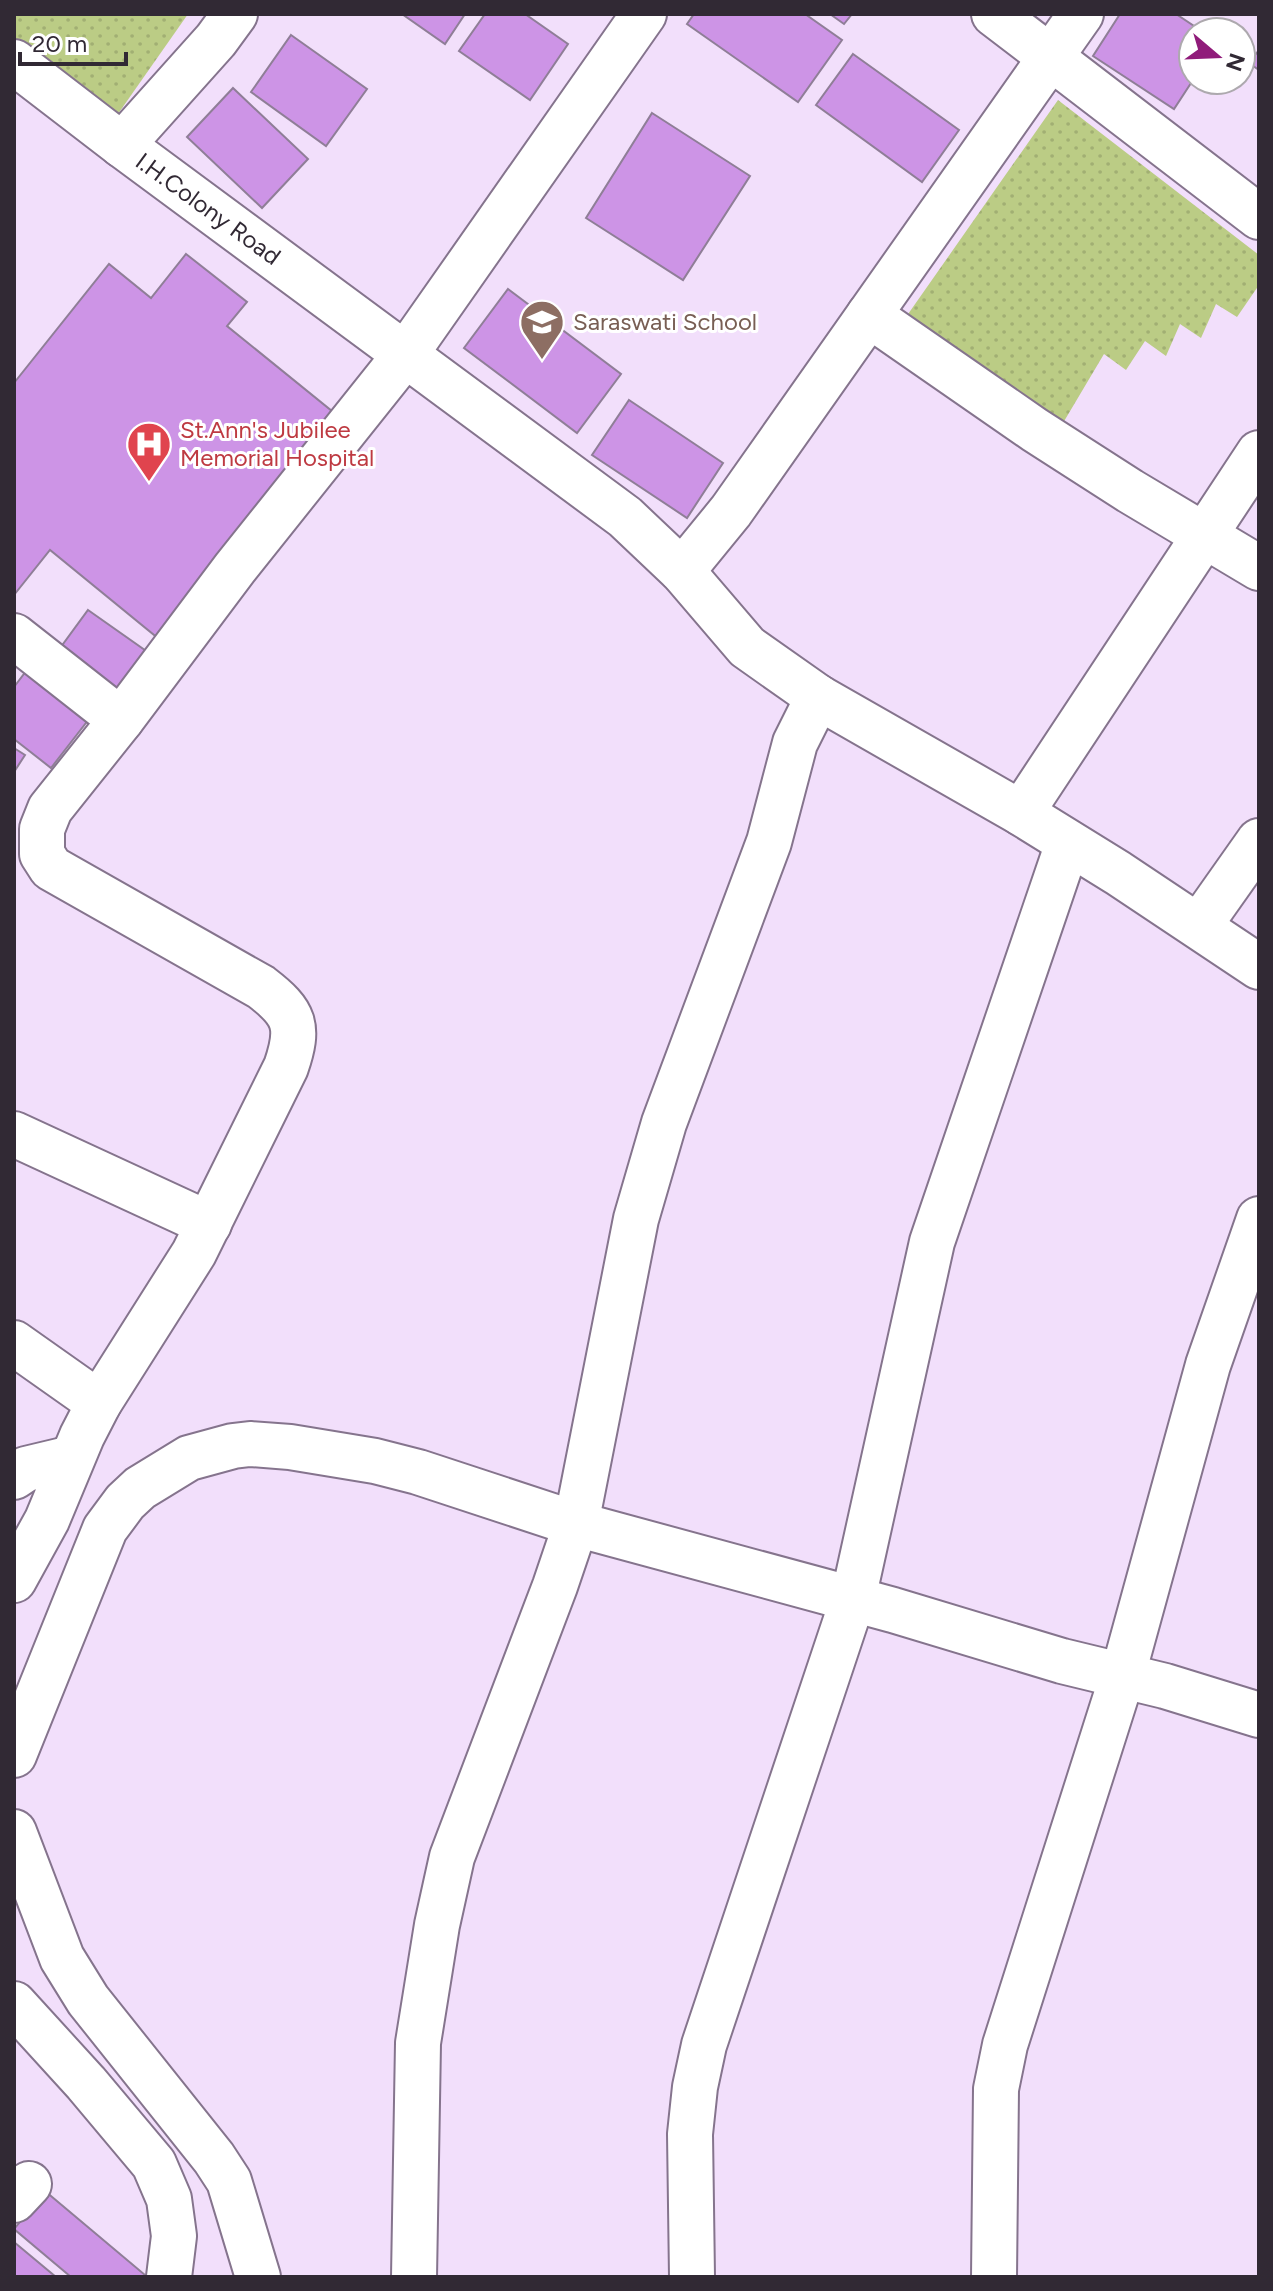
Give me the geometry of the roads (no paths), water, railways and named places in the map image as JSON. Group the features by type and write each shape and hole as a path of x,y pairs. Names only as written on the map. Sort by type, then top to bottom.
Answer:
{"street":[{"path":"122,145 216,40 235,14"},
{"path":"14,1580 47,1520 99,1403 194,1253 286,1067 294,1043 294,1023 284,1005 261,987 51,868 42,854 42,829 50,809 235,568 405,355 644,14"},
{"path":"994,14 1259,217"},
{"path":"682,571 731,511 1081,14"},
{"name":"I.H.Colony Road","path":"14,62 625,517 682,571 747,647 818,697 1021,813 1259,967"},
{"path":"869,315 1035,430 1259,568"},
{"path":"1021,813 1259,453"},
{"path":"14,636 121,720"},
{"path":"414,2277 418,2043 437,1925 452,1857 576,1524 636,1219 656,1150 684,1064 769,842 795,743 818,697"},
{"path":"1199,926 1259,841"},
{"path":"692,2277 690,2134 704,2045 853,1599 932,1242 1068,843"},
{"path":"14,1134 209,1224"},
{"path":"994,2277 996,2089 1005,2045 1123,1674 1208,1365 1259,1219"},
{"path":"14,1343 99,1403"},
{"path":"14,1755 105,1529 125,1502 140,1488 189,1458 250,1444 290,1447 418,1472 576,1524 853,1599 1062,1661 1123,1674 1259,1715"},
{"path":"14,1477 26,1469 72,1458"},
{"path":"14,1832 62,1958 88,2000 229,2181 258,2277"},
{"path":"14,2004 154,2164 169,2199 174,2236 169,2277"}],"place":[{"name":"Saraswati School","path":"542,361"},
{"name":"St.Ann's Jubilee Memorial Hospital","path":"149,483"}]}
